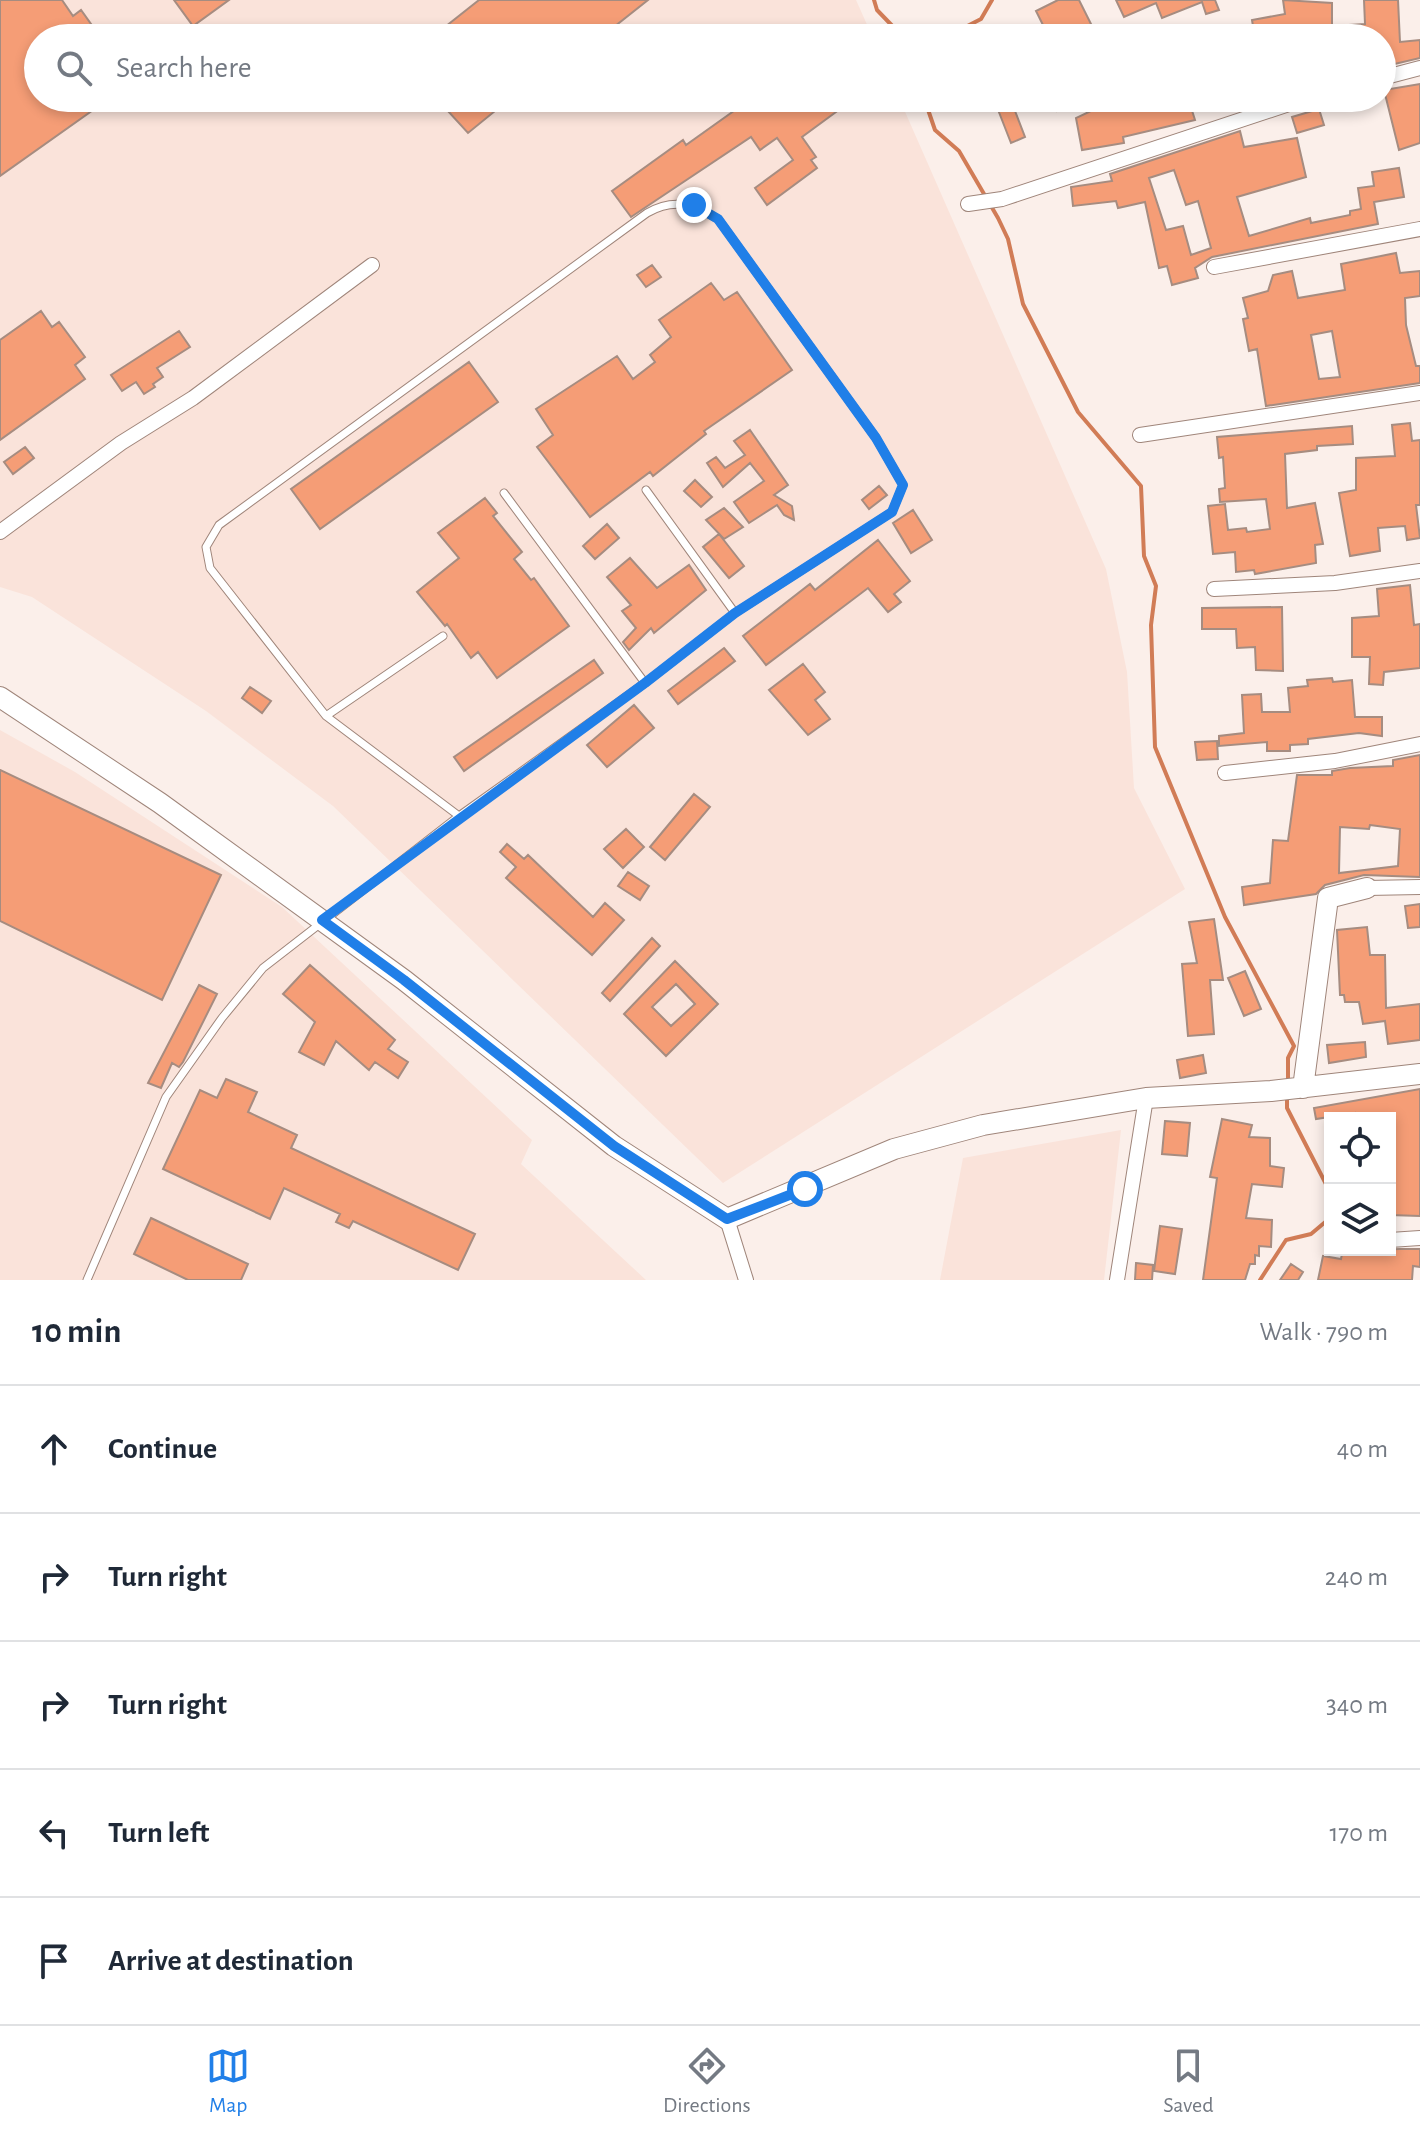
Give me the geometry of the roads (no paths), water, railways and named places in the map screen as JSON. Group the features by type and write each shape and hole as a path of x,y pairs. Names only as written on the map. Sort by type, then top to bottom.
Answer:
{"street":[{"path":"1396,74 1420,68"},
{"path":"968,204 1002,199 1265,112"},
{"path":"1214,267 1420,229"},
{"path":"0,532 121,443 193,398 372,265"},
{"path":"1140,435 1420,393"},
{"path":"1214,589 1335,583 1420,571"},
{"path":"0,697 160,803 404,980 614,1146 727,1219 746,1280"},
{"path":"1225,773 1335,761 1420,744"},
{"path":"1303,1088 1328,898 1367,888 1420,887"},
{"path":"727,1219 894,1149 983,1125 1146,1098 1271,1091 1420,1074"},
{"path":"1117,1280 1146,1098"},
{"path":"1396,1240 1420,1238"}],"lane":[{"path":"87,1280 166,1097 222,1018 263,968 459,816 645,683 735,613 892,512 903,485 876,438 718,219 694,205 666,202 647,213 219,525 206,547 210,568 326,716 459,816"},
{"path":"646,490 735,613"},
{"path":"504,493 645,683"},
{"path":"326,716 443,636"}],"waterway":[{"path":"874,0 877,10 890,24"},
{"path":"971,24 981,19 992,0"},
{"path":"929,112 935,130 959,151 998,218 1008,239 1023,304 1078,412 1141,486 1144,556 1156,586 1151,625 1155,747 1225,917 1294,1046 1288,1058 1288,1084"},
{"path":"1287,1097 1287,1108 1326,1184"},
{"path":"1260,1280 1286,1240 1311,1234 1324,1223"}]}
